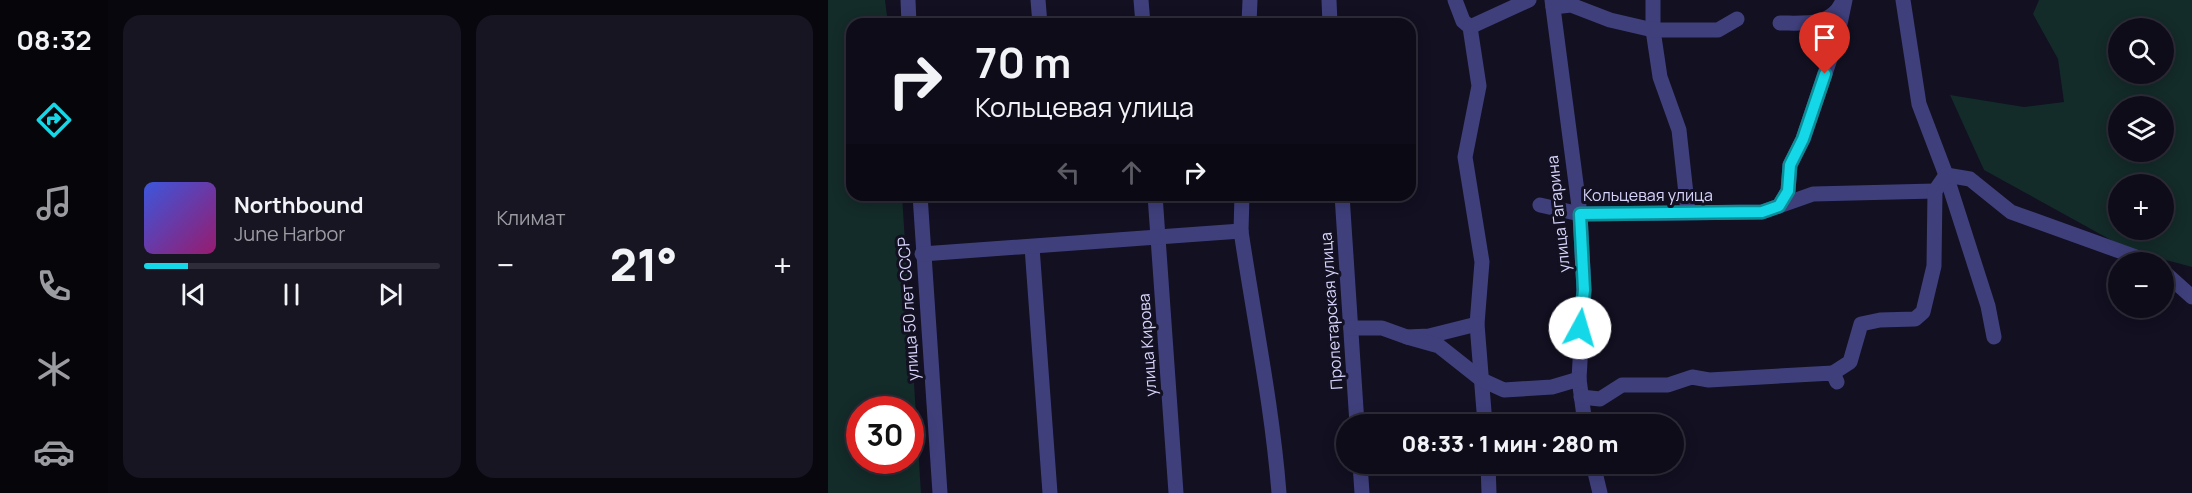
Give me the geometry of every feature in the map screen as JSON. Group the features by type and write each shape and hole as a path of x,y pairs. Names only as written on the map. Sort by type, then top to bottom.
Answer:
{"street":[{"path":"908,0 909,18"},
{"path":"1038,0 1040,18"},
{"path":"1141,0 1142,18"},
{"path":"1250,0 1250,18"},
{"path":"1329,0 1330,18"},
{"path":"1455,0 1463,21 1470,27 1479,86 1465,157 1482,262 1477,324 1484,414"},
{"path":"1470,27 1529,0"},
{"path":"1653,0 1653,30 1660,77 1678,130 1688,212"},
{"path":"1780,23 1819,23 1836,13 1844,0"},
{"path":"1779,206 1788,191 1790,165 1803,139 1837,38 1844,0"},
{"path":"1903,0 1919,104 1946,175 1988,306 1994,337"},
{"path":"1552,3 1571,4 1610,20 1653,30 1718,30 1737,19"},
{"name":"улица Гагарина","path":"1552,3 1580,214 1584,290 1579,379 1583,414"},
{"path":"1581,397 1599,399 1622,385 1668,385 1692,377 1708,380 1835,378 1850,362 1861,324 1880,320 1915,319 1923,312 1934,266 1935,191 1946,175"},
{"path":"1946,175 1970,179 2011,212 2122,252"},
{"name":"Кольцевая улица","path":"1540,205 1580,214 1762,212 1813,195 1935,191"},
{"name":"улица 50 лет СССР","path":"920,201 940,493"},
{"name":"улица Кирова","path":"1155,201 1176,493"},
{"path":"1242,201 1240,231 1255,326 1262,344 1275,442 1278,493"},
{"name":"Пролетарская улица","path":"1342,201 1356,414"},
{"path":"922,254 1240,231"},
{"path":"1032,247 1050,493"},
{"path":"2174,281 2192,297"},
{"path":"1407,337 1429,336 1477,324"},
{"path":"1351,328 1382,328 1438,346 1482,380 1504,390 1552,387 1579,379"},
{"path":"1361,474 1362,493"},
{"path":"1488,474 1489,493"},
{"path":"1595,474 1600,493"}],"green space":[{"path":"828,0 885,0 887,18 846,18 846,201 902,201 915,396 846,396 846,474 920,474 921,493 828,493"},
{"path":"2039,0 2192,0 2192,267 2174,262 2174,252 2136,252 2111,240 2174,240 2174,174 2108,174 2108,238 1984,170 1950,95 2024,107 2064,102 2058,59 2033,14"}],"route":[{"path":"1580,328 1584,290 1580,214 1762,212 1779,206 1788,191 1790,165 1803,139 1825,74"}]}
